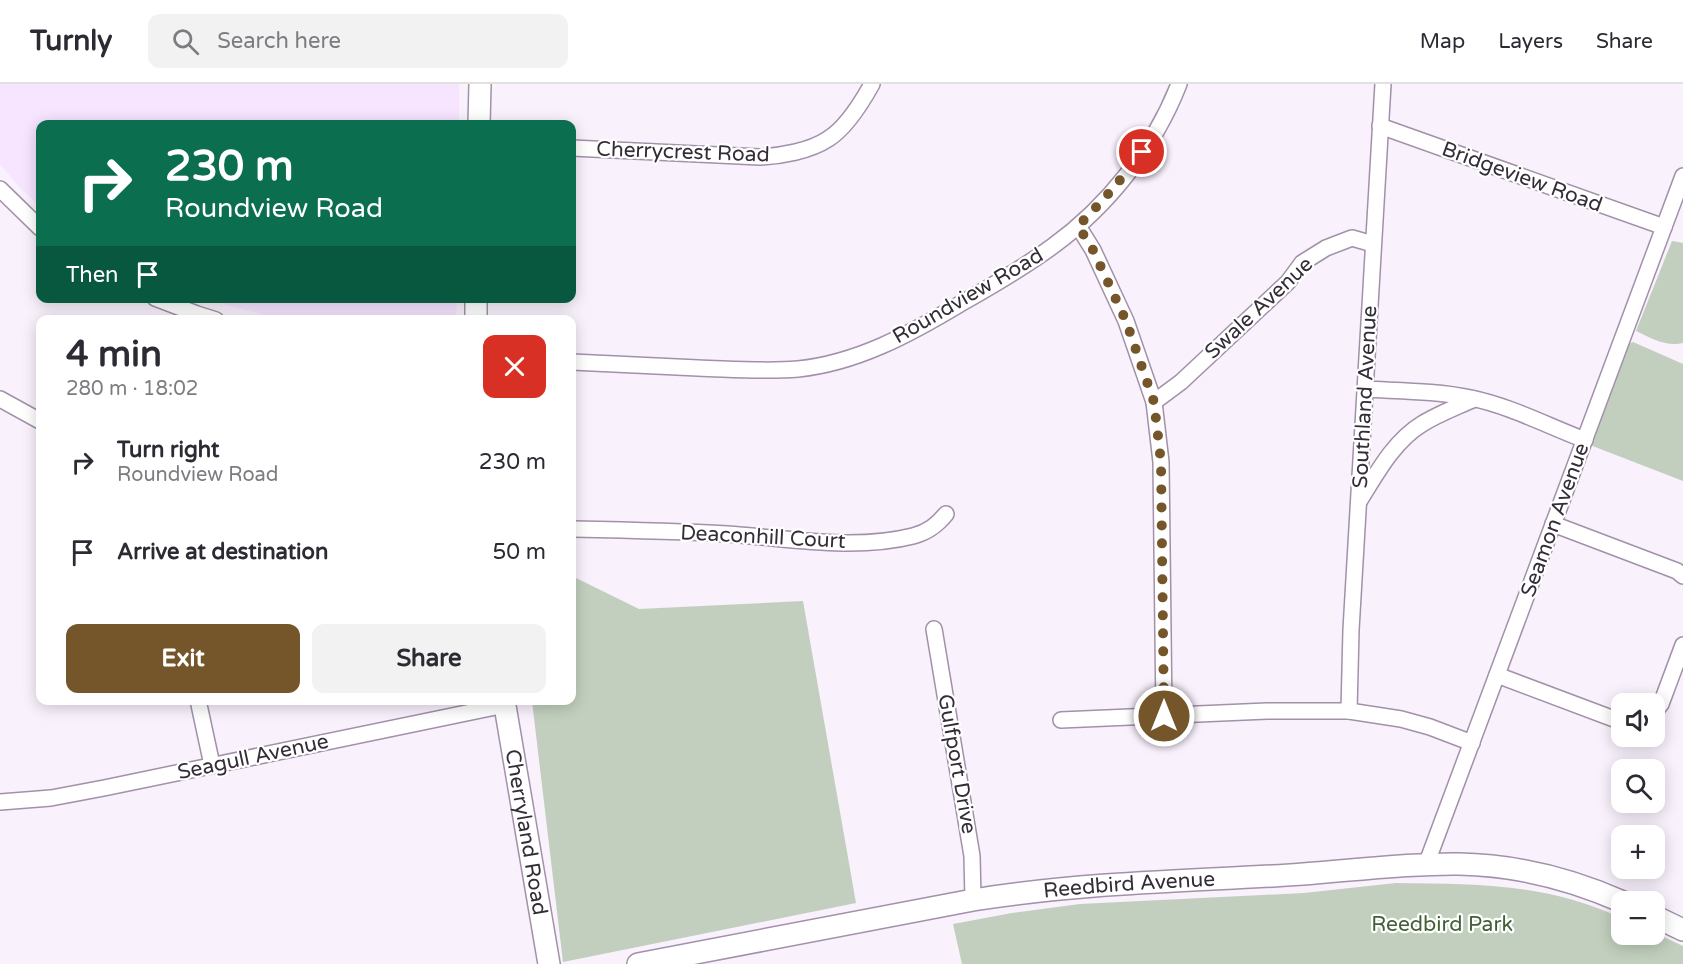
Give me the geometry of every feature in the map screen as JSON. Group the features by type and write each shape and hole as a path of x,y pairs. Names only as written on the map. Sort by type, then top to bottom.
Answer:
{"street":[{"path":"479,120 480,84"},
{"name":"Cherrycrest Road","path":"576,148 760,157 783,156 828,139 849,119 872,84"},
{"name":"Roundview Road","path":"576,362 759,371 798,369 837,362 878,348 913,332 1021,268 1054,246 1078,226 1123,179 1152,139 1179,84"},
{"name":"Southland Avenue","path":"1348,711 1383,84"},
{"name":"Bridgeview Road","path":"1380,126 1664,227"},
{"name":"Seamon Avenue","path":"1426,865 1683,176"},
{"path":"0,189 36,224"},
{"path":"1078,226 1093,250 1126,321 1154,402 1161,462 1164,716"},
{"name":"Swale Avenue","path":"1154,402 1181,382 1288,282 1302,263 1326,248 1352,238 1373,244"},
{"path":"168,303 200,315"},
{"path":"1365,389 1448,394 1474,399 1504,408 1585,440"},
{"path":"0,399 36,419"},
{"path":"1358,503 1383,462 1422,424 1474,399"},
{"name":"Deaconhill Court","path":"576,529 667,531 826,542 863,542 891,540 921,533 938,524 946,514"},
{"path":"1554,524 1683,576"},
{"name":"Gulfport Drive","path":"934,629 972,856 973,900"},
{"path":"1665,693 1683,645"},
{"path":"1497,675 1611,718"},
{"path":"199,705 212,765"},
{"name":"Seagull Avenue","path":"0,802 51,798 496,705"},
{"name":"Cherryland Road","path":"505,705 549,964"},
{"path":"1062,720 1267,711 1348,711 1401,719 1472,742"},
{"name":"Reedbird Avenue","path":"638,964 973,900 1060,888 1282,876 1380,867 1472,865 1529,872 1566,880 1611,897"},
{"path":"1665,921 1683,930"}],"shaded area":[{"path":"0,84 459,84 459,120 36,120 36,202 0,164"},
{"path":"219,303 457,303 456,315 266,315"}],"green space":[{"path":"1672,241 1683,243 1683,343 1677,344 1659,341 1636,331"},
{"path":"1633,342 1683,364 1683,481 1590,445 1629,344"},
{"path":"576,578 639,609 803,601 856,903 563,962 532,705 576,705"},
{"name":"Reedbird Park","path":"1396,883 1483,885 1538,892 1593,906 1611,914 1611,945 1665,945 1665,938 1683,946 1683,964 962,964 953,924 1080,904 1304,893"}],"route":[{"path":"1142,152 1123,179 1078,226 1093,250 1126,321 1154,402 1161,462 1164,716"}]}
